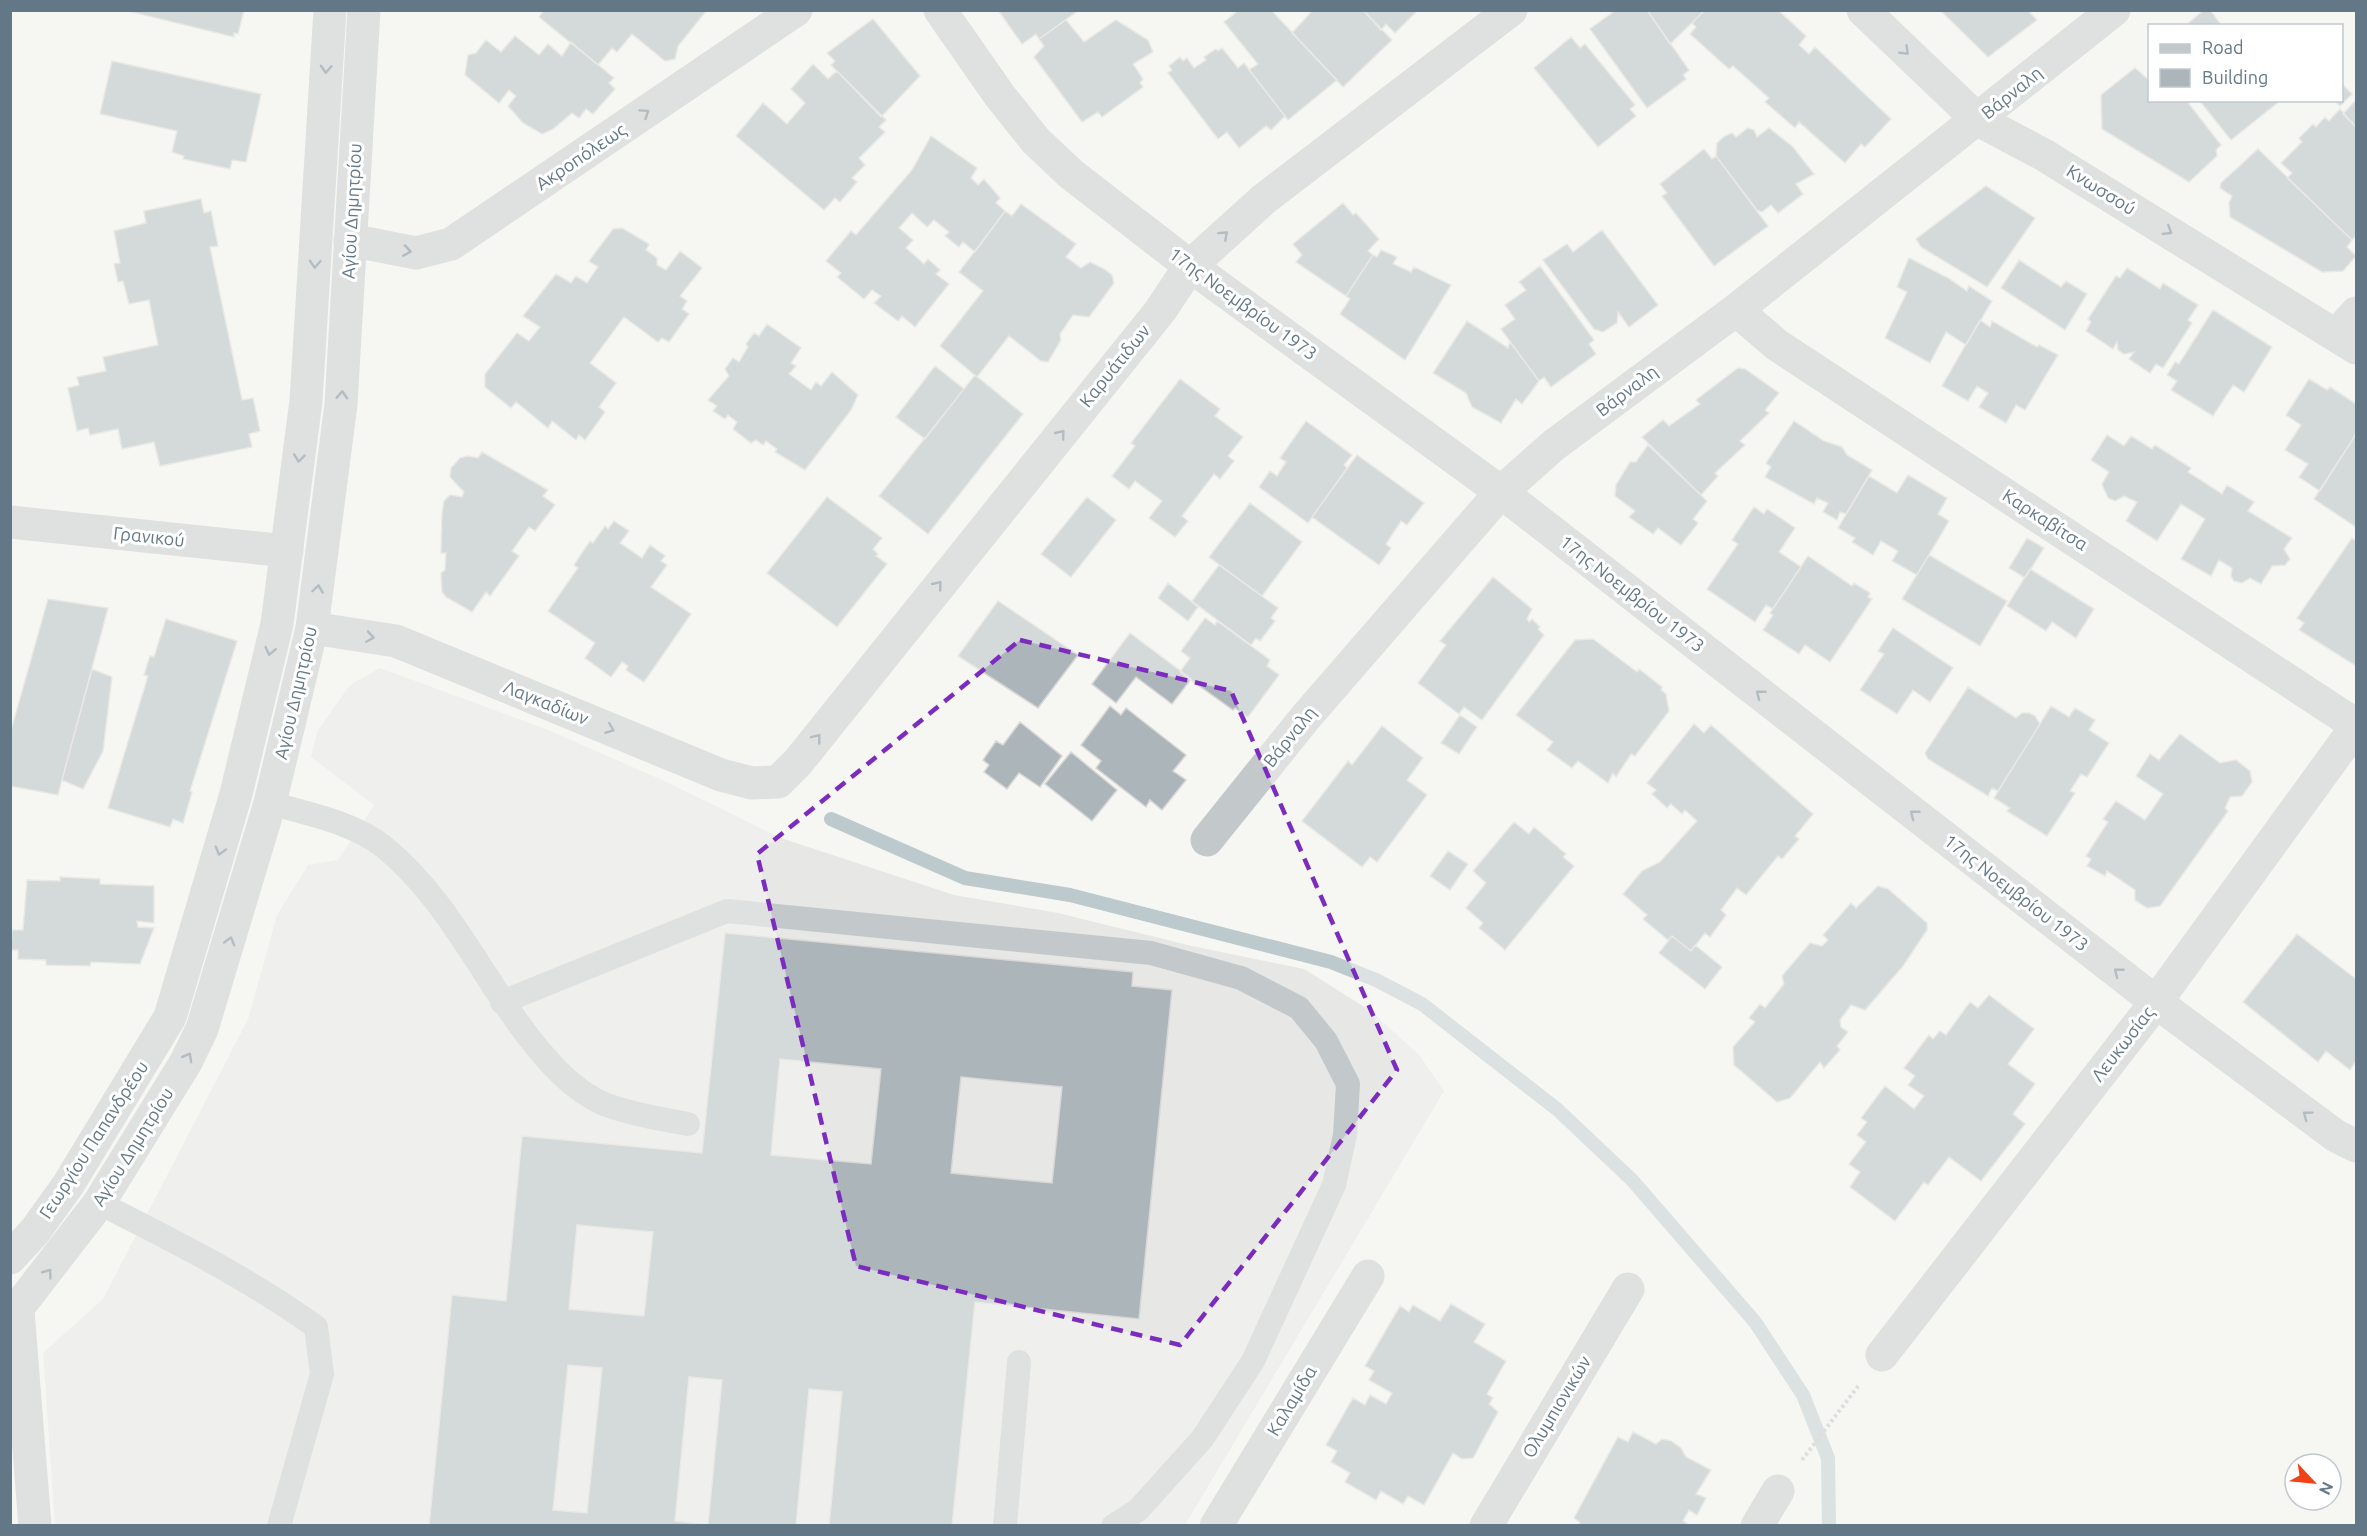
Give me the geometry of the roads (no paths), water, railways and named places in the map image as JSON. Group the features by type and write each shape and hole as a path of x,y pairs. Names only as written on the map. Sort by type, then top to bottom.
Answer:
{"street":[{"name":"Αγίου Δημητρίου","path":"170,1017 236,794 277,624 306,401 330,10"},
{"name":"Αγίου Δημητρίου","path":"35,1526 14,1315 99,1203 186,1062 202,1029 270,802 312,628 341,404 364,10"},
{"name":"Ακροπόλεως","path":"350,240 416,253 451,244 796,10"},
{"name":"17ης Νοεμβρίου 1973","path":"940,10 1000,96 1036,141 1071,174 1190,266 1501,492 2156,1002 2336,1136 2356,1146"},
{"name":"Καρυάτιδων","path":"778,782 798,762 1160,311 1190,266 1264,199 1511,10"},
{"name":"Κνωσσού","path":"1863,10 1978,120 2044,154 2350,332"},
{"name":"Βάρναλη","path":"1207,840 1305,718 1501,492 1554,445 1736,310 2114,10"},
{"name":"Καρκαβίτσα","path":"1736,310 1777,345 2356,726"},
{"name":"Γρανικού","path":"10,522 287,551"},
{"name":"Λαγκαδίων","path":"312,628 396,641 722,775 752,783 778,782"},
{"name":"Λευκωσίας","path":"1881,1355 2156,1002 2356,726"},
{"name":"Γεωργίου Παπανδρέου","path":"10,1258 35,1231 68,1185 170,1017"},
{"name":"Καλαμίδα","path":"1216,1526 1368,1276"},
{"name":"Ολυμπιονικών","path":"1486,1526 1628,1289"},
{"path":"1757,1526 1778,1491"}],"lane":[{"path":"270,802 358,830 384,847 438,903 502,1002 565,1079 603,1103 642,1116 688,1124"},
{"path":"502,1002 727,911 1151,953 1241,978 1299,1008 1326,1041 1348,1084 1345,1135 1334,1185 1253,1361 1202,1439 1138,1510 1113,1526"},
{"path":"99,1203 210,1259 271,1294 316,1327 322,1374 279,1526"},
{"path":"1005,1526 1019,1362"}],"waterway":[{"path":"831,819 965,878 1070,895 1331,962 1376,980 1422,1004 1558,1110 1632,1180 1755,1322 1803,1395 1828,1458 1829,1526"}]}
